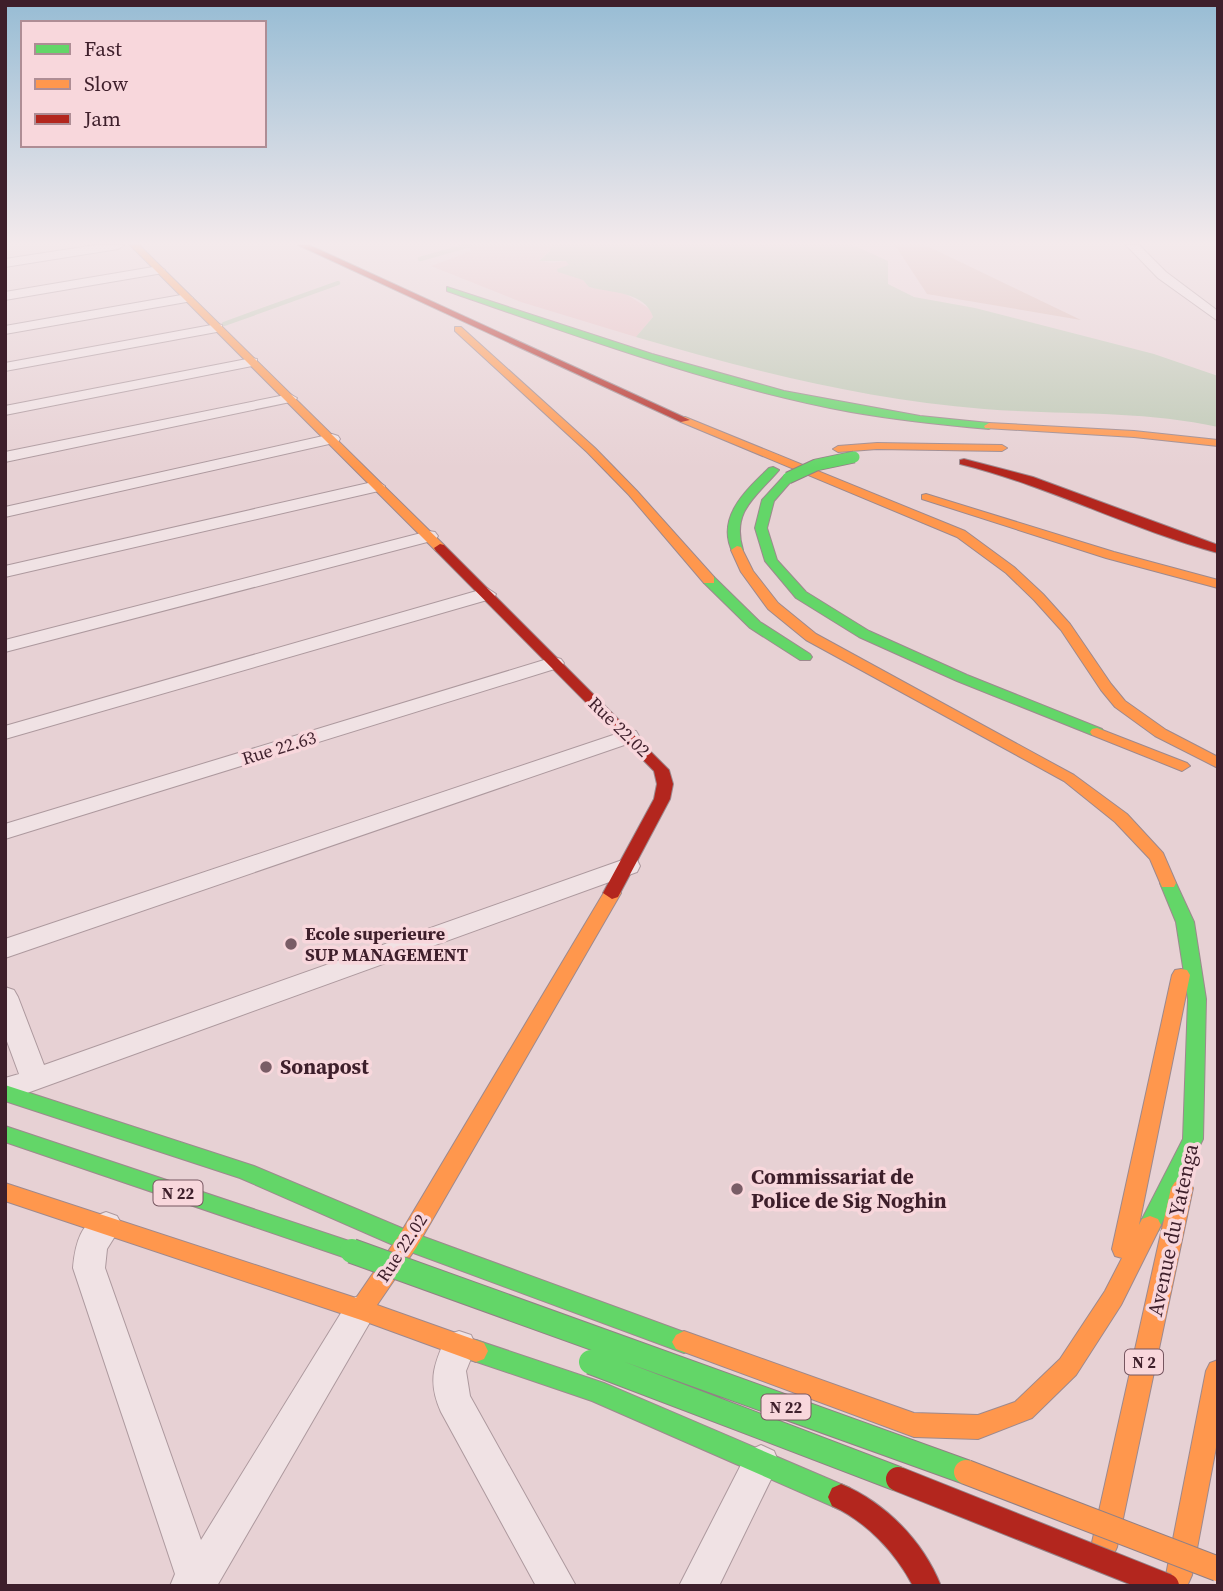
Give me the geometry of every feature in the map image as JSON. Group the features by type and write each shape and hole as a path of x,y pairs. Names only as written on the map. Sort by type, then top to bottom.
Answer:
{"main road":[{"name":"Rue 22.02","path":"208,319 656,763 665,784 662,799 628,866 408,1241 365,1294"},
{"path":"445,319 573,433 633,493 702,572 752,622 794,652 817,663"},
{"path":"474,319 713,433 961,534 999,558 1032,587 1077,643 1111,695 1212,774"},
{"path":"502,319 569,348"},
{"path":"534,319 676,366 856,409 980,425 1082,430 1218,443"},
{"path":"546,337 666,376 748,398 844,419 926,431 1139,443 1218,453"},
{"path":"708,412 796,451 876,481"},
{"path":"5,1091 247,1172 408,1241 914,1424 978,1427 1023,1410 1068,1367 1113,1298 1193,1139 1197,999 1185,922 1157,857 1121,818 1069,778 811,637 773,606 747,572 732,539 734,517 749,493 800,459 838,449 877,446 1024,449"},
{"path":"1212,774 962,678 876,640 801,595 771,561 761,528 768,500 781,474 854,457 901,456 998,467 1055,485 1136,523 1218,549"},
{"path":"849,488 1102,567 1218,599"},
{"path":"915,494 1110,555 1218,584"},
{"path":"886,697 1069,778"},
{"path":"1113,1298 1180,981 1185,922"},
{"name":"Avenue du Yatenga","path":"1098,1572 1193,1139 1213,1021"},
{"name":"N 22","path":"5,1134 365,1256 1049,1502 1218,1569"},
{"path":"5,1192 106,1225 365,1294 460,1346 596,1391 857,1504 908,1550 928,1586"},
{"path":"365,1294 394,1287"},
{"name":"N 22","path":"573,1355 842,1457 1167,1586"},
{"path":"1177,1586 1218,1371"},
{"path":"1192,1511 1218,1441"}],"street":[{"path":"5,330 66,319"},
{"path":"5,367 217,328"},
{"path":"5,411 251,362"},
{"path":"5,457 290,398"},
{"path":"5,512 332,439"},
{"path":"5,572 377,486"},
{"path":"5,646 429,536"},
{"path":"5,733 487,594"},
{"name":"Rue 22.63","path":"5,832 554,663"},
{"path":"5,949 628,736"},
{"path":"5,1091 628,866"},
{"path":"5,997 35,1080"},
{"path":"106,1225 91,1245 89,1268 194,1584"},
{"path":"194,1584 230,1530 365,1294"},
{"path":"460,1346 449,1371 453,1400 557,1586"},
{"path":"698,1586 761,1463"}],"shaded area":[{"path":"578,319 651,319 636,337"},
{"path":"651,319 1019,319 1154,354 1218,376 1218,427 1160,418 984,409 895,398 765,372 636,337"}],"waterway":[{"path":"224,324 237,319"}],"traffic: fast":[{"path":"539,319 648,356 783,394 920,419 989,426"},
{"path":"788,478 816,465 854,457"},
{"path":"737,550 733,538 736,516 748,496 773,470"},
{"path":"788,478 768,500 761,528 771,561 801,595 864,634 962,678 1097,732"},
{"path":"709,580 755,625 805,657"},
{"path":"1150,1225 1193,1139 1197,999 1185,922 1168,883"},
{"path":"5,1093 247,1172 408,1241 684,1342"},
{"path":"5,1134 352,1251"},
{"path":"352,1251 966,1472"},
{"path":"476,1351 596,1391 841,1497"},
{"path":"591,1362 898,1479"}],"traffic: slow":[{"path":"209,319 440,548"},
{"path":"458,329 591,450 633,493 709,580"},
{"path":"685,420 961,534 994,557 1039,597 1078,644 1120,704 1160,733 1218,763"},
{"path":"989,426 1134,434 1218,443"},
{"path":"838,449 877,446 1002,448"},
{"path":"926,497 1110,555 1218,584"},
{"path":"737,550 747,572 773,606 811,637 1069,778 1121,818 1157,857 1168,883"},
{"path":"1097,732 1182,766"},
{"path":"361,1310 408,1241 612,893"},
{"path":"1123,1249 1181,975"},
{"path":"1104,1547 1182,1188"},
{"path":"5,1192 476,1351"},
{"path":"684,1342 914,1425 978,1427 1023,1410 1068,1367 1113,1298 1150,1225"},
{"path":"1179,1575 1218,1371"},
{"path":"966,1472 1218,1569"}],"traffic: jam":[{"path":"464,319 685,420"},
{"path":"964,462 1029,480 1218,549"},
{"path":"440,548 661,770 665,784 662,799 612,893"},
{"path":"898,1479 1167,1586"},
{"path":"841,1497 857,1504 908,1550 928,1586"}],"place":[{"name":"Ecole superieure SUP MANAGEMENT","path":"291,944"},
{"name":"Sonapost","path":"266,1067"},
{"name":"Commissariat de Police de Sig Noghin","path":"737,1189"}]}
